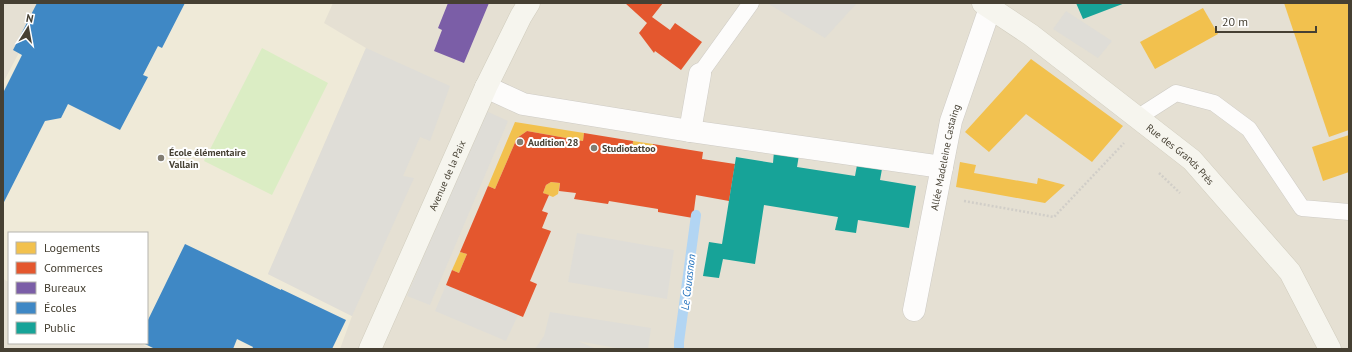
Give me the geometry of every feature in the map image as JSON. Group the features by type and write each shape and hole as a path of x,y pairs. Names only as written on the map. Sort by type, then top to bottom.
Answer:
{"street":[{"name":"Avenue de la Paix","path":"370,349 486,87 529,3"},
{"name":"Rue des Grands Près","path":"987,6 1031,35 1192,160 1290,272 1330,349"},
{"name":"Allée Madeleine Castaing","path":"914,310 951,121 987,6"},
{"path":"690,131 700,74"},
{"path":"486,87 523,104 690,131 942,167"}],"lane":[{"path":"700,74 751,3"},
{"path":"1138,118 1176,93 1214,103 1249,129 1302,208 1349,212"}],"path":[{"path":"936,196 1054,217 1125,142"}],"shaded area":[{"path":"3,3 1349,3 1349,349 3,349"},
{"name":"École élémentaire Vallain","path":"45,3 333,3 324,23 366,48 268,274 352,316 340,349 152,349 141,344 148,344 148,232 8,232 8,282 3,279 3,83"},
{"path":"767,3 857,3 825,38"},
{"path":"1066,11 1112,41 1098,58 1053,29"},
{"path":"366,48 450,86 430,141 420,137 403,176 414,178 352,316 268,274"},
{"path":"484,110 508,121 430,305 407,296"},
{"path":"577,233 674,250 667,299 568,282"},
{"path":"446,285 518,315 506,341 435,311"},
{"path":"550,312 651,328 648,349 622,349 578,341 596,349 535,349 544,336"}],"green space":[{"path":"262,48 328,83 272,195 204,161"}],"building: Logements":[{"path":"1284,3 1349,3 1349,130 1329,137"},
{"path":"1203,8 1218,34 1155,69 1140,42"},
{"path":"1031,59 1123,126 1092,162 1026,114 989,152 965,132"},
{"path":"515,122 584,133 583,141 527,131 517,138 495,189 488,186"},
{"path":"1349,135 1349,172 1323,181 1312,147"},
{"path":"633,141 653,144 652,152 632,149"},
{"path":"960,162 976,165 974,173 1037,184 1038,178 1065,185 1045,203 956,187"},
{"path":"551,182 560,183 558,194 553,197 543,193 546,185"},
{"path":"460,252 467,254 459,273 452,270"}],"building: Commerces":[{"path":"625,3 663,3 652,17 670,30 675,23 702,42 681,70 655,51 654,53 639,33 647,23"},
{"path":"527,131 583,141 584,133 633,141 632,149 652,152 653,144 703,152 702,159 735,164 729,201 696,195 693,218 658,212 658,209 609,201 608,204 574,199 576,193 559,191 560,183 551,182 546,185 543,193 549,195 542,211 548,213 542,228 551,231 530,281 537,284 523,317 446,285 452,270 459,273 467,254 460,252 488,186 495,189 517,138"}],"building: Bureaux":[{"path":"448,3 489,3 464,63 434,51 442,30 438,28"}],"building: Écoles":[{"path":"37,3 185,3 162,48 158,46 143,75 148,77 120,130 68,104 61,118 45,121 3,204 3,93 22,55 13,50"},
{"path":"185,244 346,320 332,349 252,349 253,347 237,339 233,349 155,349 145,344 148,344 148,320"}],"building: Public":[{"path":"1076,3 1125,3 1083,19"},
{"path":"774,151 799,155 797,167 855,176 857,165 882,169 880,180 916,186 909,228 858,220 856,233 835,230 838,217 764,205 755,264 723,259 719,278 703,276 709,242 722,244 736,157 773,163"}],"waterway":[{"name":"Le Couasnon","path":"679,349 696,215"}],"place":[{"name":"Audition 28","path":"520,142"},
{"name":"Studiotattoo","path":"594,148"},
{"name":"École élémentaire Vallain","path":"161,158"}]}
